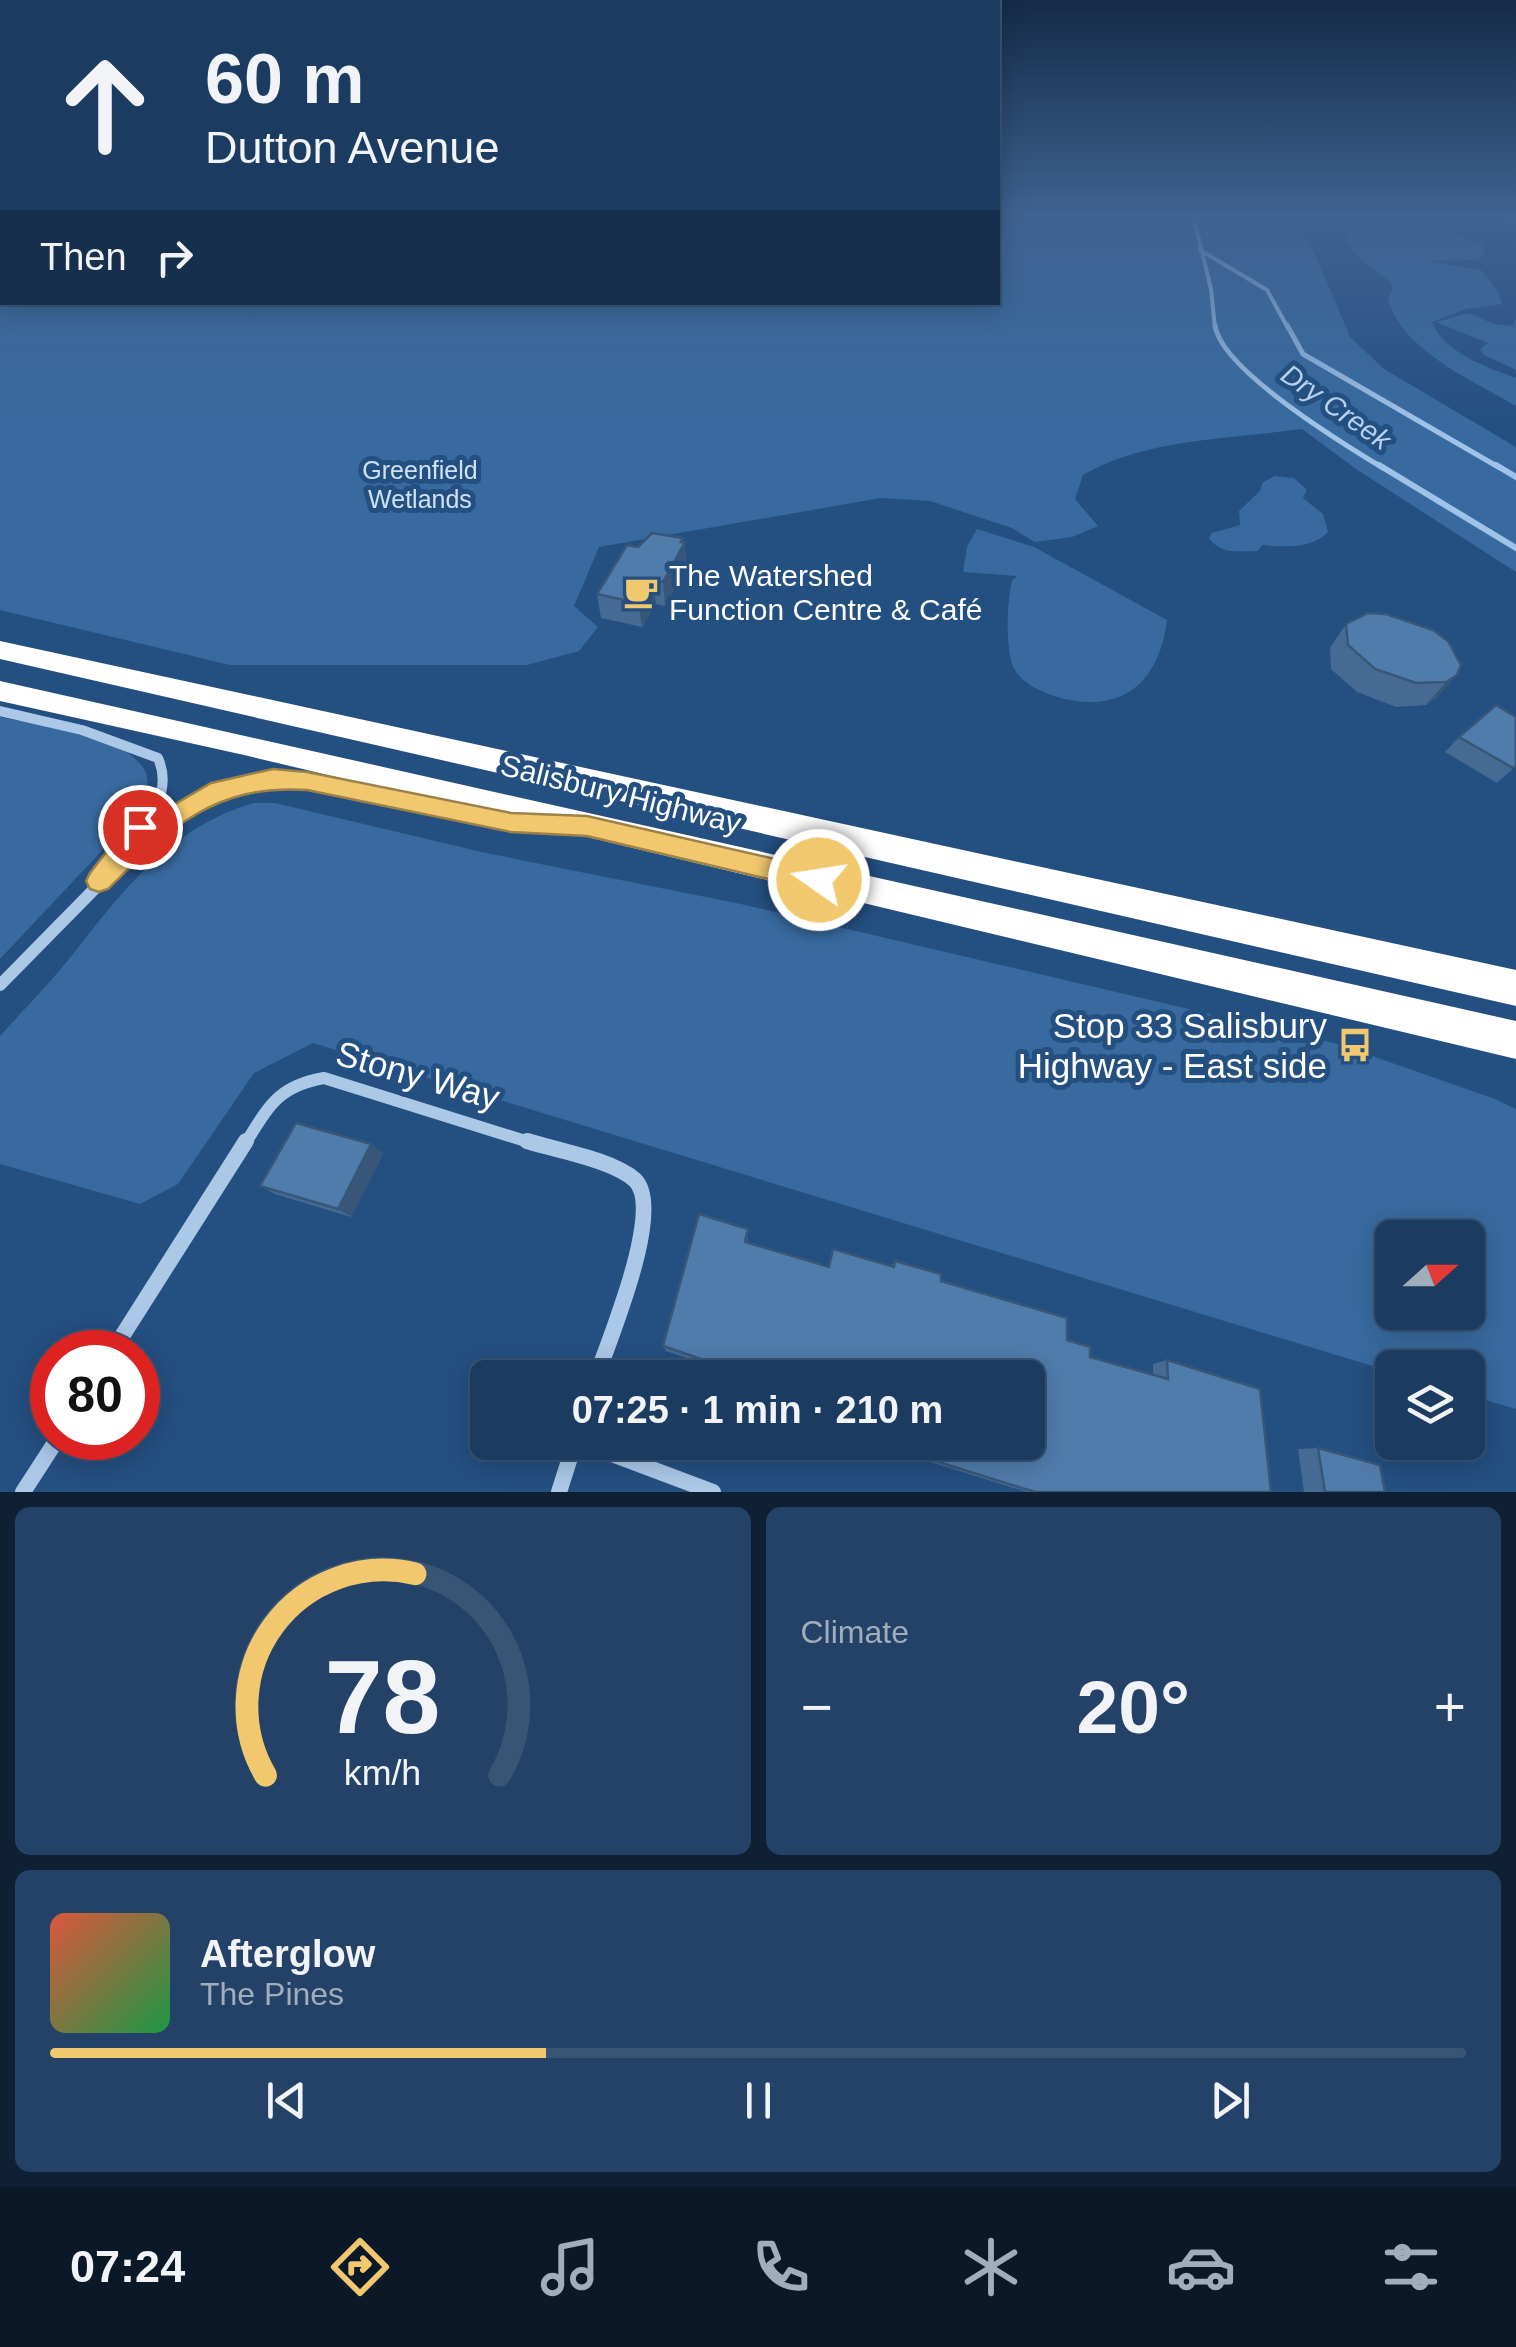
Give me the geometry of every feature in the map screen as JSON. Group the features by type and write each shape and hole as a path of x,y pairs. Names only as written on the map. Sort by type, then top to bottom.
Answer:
{"highway":[{"name":"Salisbury Highway","path":"1,650 1516,988"},
{"name":"Salisbury Highway","path":"0,691 244,744 1516,1040"},
{"path":"587,826 611,787"}],"street":[{"path":"0,711 132,746 158,758 165,768 160,799 99,881"},
{"path":"0,985 152,830 220,789 273,778 307,781 511,822 587,826"},
{"name":"Stony Way","path":"126,1330 270,1104 295,1083 324,1078 604,1165 636,1180 645,1202 642,1238 602,1360"},
{"path":"23,1492 44,1460"},
{"path":"559,1492 571,1460"},
{"path":"627,1460 713,1492"}],"green space":[{"name":"Greenfield Wetlands","path":"1000,285 1328,285 1350,337 1384,369 1516,447 1516,572 1356,469 1302,429 1161,447 1108,463 1083,475 1075,499 1098,526 1072,537 1035,542 1012,528 930,501 881,498 599,547 574,606 598,627 579,651 527,665 230,665 0,610 0,305 1000,305"},
{"path":"1391,285 1492,285 1502,304 1466,309 1432,322 1456,350 1516,378 1516,406 1442,363 1408,334 1388,299"},
{"path":"1468,313 1494,324 1513,326 1516,317 1516,370 1484,355 1480,349 1488,343 1436,322"},
{"path":"1275,476 1294,478 1307,490 1303,498 1323,514 1328,532 1306,544 1262,545 1258,551 1231,551 1214,543 1209,538 1212,533 1240,525 1239,511 1260,491 1263,482"},
{"path":"977,529 1034,547 1167,620 1155,663 1145,678 1132,690 1098,702 1054,696 1023,680 1012,664 1008,641 1010,589 1017,576 963,572 967,547"},
{"path":"0,717 80,733 120,748 145,771 147,790 141,809 0,959"},
{"path":"253,803 275,803 486,853 741,904 1338,1044 1495,1099 1516,1109 1516,1409 1485,1400 1485,1350 1375,1350 1375,1367 313,1043 254,1073 178,1184 140,1204 0,1164 0,1036 133,881 199,827"}],"building":[{"path":"652,533 683,538 681,542 685,542 663,582 653,580 638,603 597,594 627,545 638,547"},
{"path":"1368,613 1386,614 1433,630 1448,641 1461,665 1457,675 1446,682 1416,683 1375,669 1348,645 1346,624"},
{"path":"1496,705 1516,717 1513,768 1459,737"},
{"path":"296,1123 371,1144 338,1209 260,1186"},
{"path":"699,1214 748,1229 745,1242 829,1267 833,1249 894,1267 895,1261 941,1274 941,1281 1067,1318 1067,1340 1090,1347 1090,1357 1168,1379 1167,1360 1260,1389 1271,1492 1035,1492 932,1460 1045,1460 1045,1360 704,1360 663,1346"},
{"path":"1318,1448 1380,1465 1385,1492 1325,1492"}],"waterway":[{"name":"Dry Creek","path":"1210,285 1215,328"},
{"name":"Dry Creek","path":"1258,285 1267,290 1288,328"},
{"name":"Dry Creek","path":"1215,325 1222,343 1260,384 1383,468"},
{"name":"Dry Creek","path":"1287,325 1303,354 1500,468"},
{"name":"Dry Creek","path":"1379,465 1516,548"},
{"name":"Dry Creek","path":"1496,465 1516,477"}],"place":[{"name":"The Watershed Function Centre & Café","path":"641,592"},
{"name":"Stop 33 Salisbury Highway - East side","path":"1355,1045"}],"route":[{"path":"140,827 99,881 152,830 184,808 220,789 273,778 292,778 511,822 587,826 819,880"}]}
